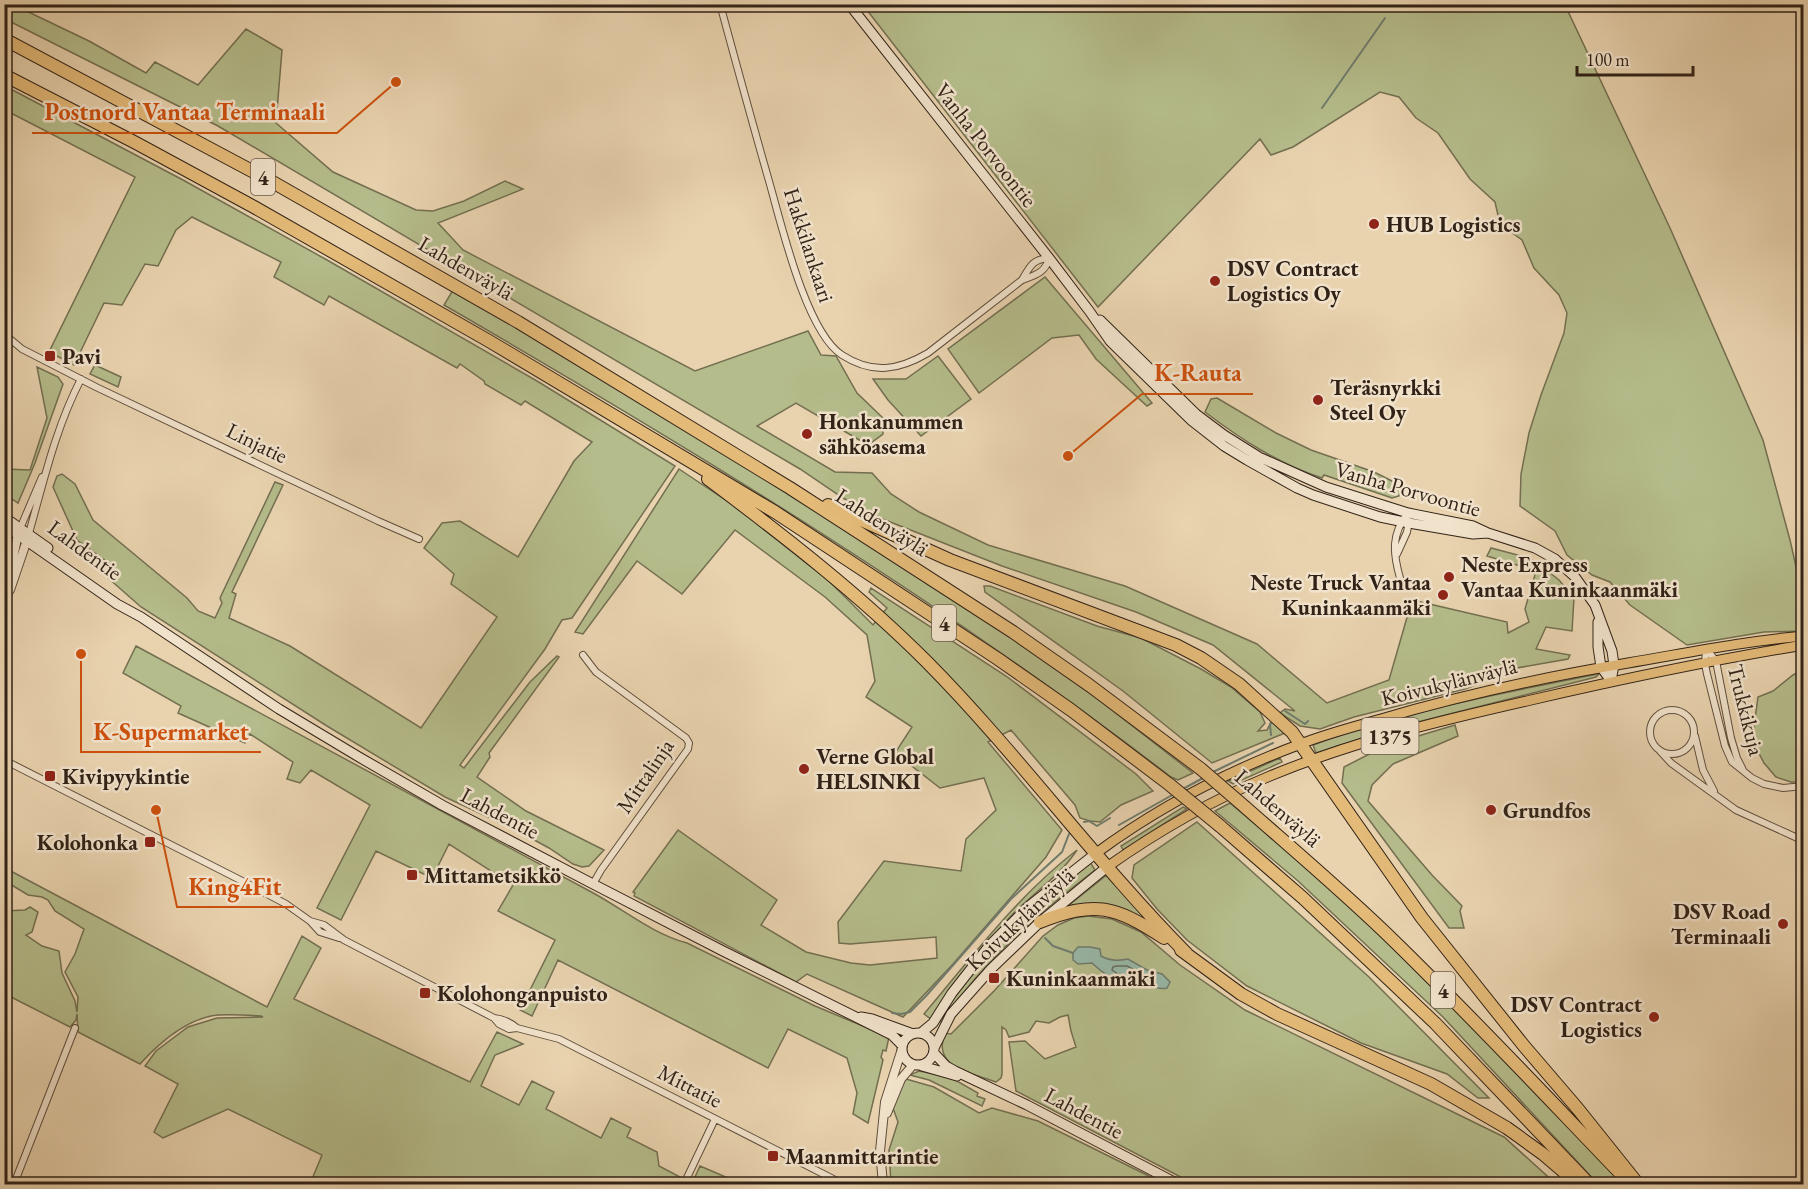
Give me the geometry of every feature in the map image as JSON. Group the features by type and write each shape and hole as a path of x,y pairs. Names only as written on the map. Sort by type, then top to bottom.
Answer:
{"highway":[{"name":"Lahdenväylä","path":"4,39 269,180 498,310 790,488 1013,632 1089,685 1245,807 1393,939 1631,1185"},
{"name":"4","path":"4,75 136,143 264,213 489,341 775,512 998,658 1170,785 1303,898 1435,1023 1589,1185"},
{"path":"660,443 837,578 919,654 976,714 1154,921 1187,954"},
{"path":"790,488 950,560 1176,645 1201,658 1239,684 1292,732 1422,918 1638,1185"},
{"path":"1040,922 1079,909 1109,910 1135,920 1187,954 1240,994 1277,1014 1431,1084 1507,1128 1543,1154 1578,1185"}],"main road":[{"name":"Vanha Porvoontie","path":"849,4 1049,258 1110,341 1192,421 1224,446 1313,495 1369,514 1405,522 1473,534 1488,533"},
{"name":"Vanha Porvoontie","path":"1090,312 1196,414 1246,449 1268,461 1326,487 1408,513 1473,526 1535,548 1560,562 1589,595 1599,616 1612,651 1614,665 1611,681"},
{"name":"Lahdentie","path":"4,516 23,534 117,604 141,617 279,709 442,805 723,951 892,1035 901,1048"},
{"name":"Lahdentie","path":"4,525 23,534"},
{"path":"1599,616 1600,668 1611,681"},
{"name":"Koivukylänväylä","path":"917,1033 933,1023 952,993 988,946 1029,906 1095,854 1143,821 1200,789 1300,744 1376,720 1497,688 1706,649 1803,636"},
{"name":"Koivukylänväylä","path":"934,1051 942,1029 951,1014 991,969 1040,922 1107,867 1158,833 1214,802 1311,760 1404,731 1611,681 1803,645"},
{"name":"Lahdentie","path":"857,1016 917,1033"},
{"path":"917,1033 929,1037 934,1051 931,1059 917,1065 904,1058 901,1048 908,1036 917,1033"},
{"name":"Lahdentie","path":"934,1051 946,1066 1027,1105 1178,1185"},
{"name":"Lahdentie","path":"917,1065 971,1079"}],"street":[{"name":"Hakkilankaari","path":"720,4 749,113 804,297 822,333 841,355 870,366 886,368 911,363 928,353 1023,280 1044,270 1049,258 1036,260 1028,269 1023,280"},
{"name":"Linjatie","path":"4,334 22,349 81,379 378,521 419,538"},
{"path":"23,534 42,488 44,474 70,399 81,379"},
{"path":"4,601 37,486 44,474"},
{"path":"1397,554 1405,537 1405,522 1408,513"},
{"path":"1400,578 1395,540 1397,530 1405,522"},
{"name":"Trukkikuja","path":"1706,649 1716,661 1731,738 1742,769"},
{"name":"Trukkikuja","path":"1706,649 1705,664 1728,756 1736,766 1752,778 1773,787 1803,786"},
{"name":"Mittalinja","path":"583,655 596,672 686,738 689,743 688,749 593,884"},
{"path":"1716,794 1703,770 1693,722 1684,712 1664,711 1653,720 1652,740 1671,763 1736,810 1803,841"},
{"path":"1660,751 1682,753 1695,736"},
{"path":"4,760 262,891 310,921"},
{"name":"Mittatie","path":"310,921 324,925 344,940"},
{"name":"Mittatie","path":"310,921 320,932 344,940 494,1018 505,1027 559,1039 843,1185"},
{"path":"14,1185 75,1028"},
{"path":"883,1185 880,1151 885,1102 901,1048"},
{"path":"885,1117 901,1079 917,1065"},
{"path":"684,1185 715,1119"}],"green space":[{"path":"4,5 14,5 89,41 146,73 155,62 198,85 246,29 282,50 276,123 333,172 416,210 433,211 464,201 505,181 523,189 438,223 463,250 695,371 808,331 821,355 836,356 857,393 883,418 883,434 868,445 796,403 757,426 835,472 872,473 891,494 919,512 988,545 1125,586 1257,644 1327,703 1389,680 1412,600 1507,622 1508,633 1529,622 1525,609 1535,575 1530,569 1487,556 1491,548 1529,558 1559,580 1574,598 1572,631 1546,627 1536,649 1570,655 1568,659 1477,675 1478,684 1465,689 1354,717 1320,729 1300,726 1280,713 1285,709 1295,711 1213,645 1136,612 1002,566 880,518 218,126 5,19"},
{"path":"863,5 1565,5 1670,228 1763,440 1803,597 1803,631 1764,632 1687,645 1630,605 1610,582 1592,575 1567,555 1555,531 1520,506 1521,474 1529,433 1564,333 1567,313 1559,295 1534,268 1522,240 1500,224 1495,202 1470,179 1438,133 1416,118 1399,97 1380,92 1293,147 1271,155 1260,139 1098,307"},
{"path":"5,86 183,180 327,260 537,381 675,466 572,618 562,620 545,649 460,765 464,768 530,682 557,656 559,657 489,753 490,757 477,777 526,811 604,850 589,866 582,867 573,864 516,830 445,797 327,726 141,607 107,577 110,564 77,540 53,487 57,476 62,474 75,484 93,520 187,598 198,611 215,618 222,603 220,598 275,482 283,485 232,592 236,594 229,618 290,646 421,728 497,617 451,584 454,574 424,548 442,523 460,521 518,557 574,461 592,442 525,401 521,405 485,384 460,364 457,368 329,296 324,305 274,277 281,262 192,217 176,230 158,266 145,264 122,305 104,303 74,365 49,352 135,177 5,110"},
{"path":"1045,277 1152,403 1147,406 1096,359 1079,335 1052,338 979,393 948,349"},
{"path":"453,290 633,397 863,539 970,609 1099,700 1193,773 1178,780 1171,777 996,649 815,529 631,415 444,305"},
{"path":"938,356 971,399 921,436 888,400 873,379 906,379"},
{"path":"95,365 121,377 118,387 90,374"},
{"path":"37,367 58,377 63,384 18,503 5,494 5,469 30,470 47,418"},
{"path":"1217,398 1276,433 1311,450 1374,472 1402,486 1399,496 1392,498 1324,475 1322,478 1276,458 1205,412 1211,399"},
{"path":"679,469 745,513 818,570 873,625 887,608 869,592 871,588 1006,676 1136,774 1153,791 1121,805 1100,822 1090,821 1080,818 1075,805 1011,730 988,742 1062,830 1046,857 953,964 903,1017 807,974 796,982 634,896 633,892 678,830 777,900 761,925 806,952 851,963 870,965 937,958 936,937 839,943 838,922 884,861 961,871 966,839 996,810 984,778 940,788 895,753 912,727 866,697 875,681 867,635 825,597 735,530 682,594 637,561 583,634 575,632"},
{"path":"984,586 990,586 1097,626 1141,638 1231,687 1260,712 1265,723 1258,731 1267,730 1272,720 1285,733 1212,763 1123,691 985,592"},
{"path":"136,646 595,894 651,928 687,943 815,1006 889,1037 886,1051 883,1050 881,1057 883,1060 868,1123 853,1114 857,1093 847,1058 788,1029 768,1068 558,960 532,1016 520,1010 555,940 498,911 513,885 449,844 432,878 376,851 341,920 317,908 370,805 311,770 300,783 287,779 293,762 250,734 245,743 178,713 181,706 123,673"},
{"path":"1803,670 1803,782 1791,782 1776,777 1764,763 1752,740 1758,697 1773,691"},
{"path":"1599,674 1596,677 1390,729 1316,753 1313,745 1418,713"},
{"path":"1455,725 1458,736 1393,764 1372,785 1368,801 1462,906 1460,911 1464,928 1449,928 1342,783 1344,767 1385,746"},
{"path":"1280,758 1282,762 1233,784 1228,781"},
{"path":"1230,803 1334,892 1395,949 1624,1184 1598,1184 1443,1017 1298,881 1215,811"},
{"path":"1183,807 1187,809 1123,850 1121,846"},
{"path":"1197,822 1369,977 1489,1098 1478,1098 1447,1074 1361,1043 1247,986 1187,940 1157,909 1132,878 1134,865"},
{"path":"1077,850 1063,868 1000,928 932,1020 924,1014 1015,907"},
{"path":"1090,862 1095,870 1012,940 975,979 942,1022 939,1021 988,955 1027,916"},
{"path":"5,868 267,1007 302,936 321,948 294,999 470,1082 497,1032 523,1044 495,1055 481,1086 519,1105 532,1081 554,1092 546,1109 601,1138 611,1118 631,1128 627,1137 657,1152 659,1166 682,1178 678,1184 310,1184 322,1155 228,1109 163,1138 154,1132 178,1084 145,1066 156,1051 188,1027 217,1018 263,1017 218,1015 196,1021 175,1032 140,1064 78,1032 77,1014 76,1020 70,1027 5,994 4,911 25,910 30,907 38,912 32,932 26,935 42,946 59,951 62,973 75,1001 77,1012 78,997 65,972 75,954 84,929 55,911 48,900 28,895 5,881"},
{"path":"1108,874 1151,923 1076,905 1068,906"},
{"path":"1088,916 1112,919 1141,932 1180,965 1245,1010 1504,1137 1556,1184 1194,1184 1016,1091 1009,1042 1025,1041 1045,1059 1076,1047 1068,1015 1049,1023 1036,1021 1029,1032 1009,1037 1002,1027 1002,1074 996,1082 966,1072 949,1062 942,1045 945,1033 951,1034 995,990 1043,936 1058,925 1074,918"},
{"path":"919,1071 950,1077 985,1099 982,1106 929,1080 910,1075"},
{"path":"906,1079 934,1087 979,1113 992,1108 1038,1121 1165,1184 891,1184 889,1150 898,1122 893,1108"},
{"path":"700,1166 742,1184 712,1184 695,1177"}],"water":[{"path":"1078,947 1100,949 1101,956 1110,960 1128,959 1147,970 1162,974 1170,982 1167,988 1162,989 1119,981 1092,963 1078,964 1073,960 1073,953"}],"waterway":[{"path":"1322,108 1385,18"},
{"path":"1285,711 1305,724 1308,721"},
{"path":"1271,723 1271,735"},
{"path":"1213,772 1273,743"},
{"path":"1181,790 1203,778"},
{"path":"1119,825 1174,794"},
{"path":"1084,822 1089,821 1097,826 1110,818"},
{"path":"892,1013 910,1012 926,996 1011,899 1062,852 1069,834"},
{"path":"1045,938 1053,946 1073,953"}],"place":[{"name":"Postnord Vantaa Terminaali","path":"396,82"},
{"name":"HUB Logistics","path":"1374,224"},
{"name":"DSV Contract Logistics Oy","path":"1215,281"},
{"name":"Pavi","path":"50,356"},
{"name":"Teräsnyrkki Steel Oy","path":"1318,400"},
{"name":"Honkanummen sähköasema","path":"807,434"},
{"name":"K-Rauta","path":"1068,456"},
{"name":"Neste Express Vantaa Kuninkaanmäki","path":"1449,577"},
{"name":"Neste Truck Vantaa Kuninkaanmäki","path":"1443,595"},
{"name":"K-Supermarket","path":"81,654"},
{"name":"Verne Global HELSINKI","path":"804,769"},
{"name":"Kivipyykintie","path":"50,776"},
{"name":"King4Fit","path":"156,810"},
{"name":"Grundfos","path":"1491,810"},
{"name":"Kolohonka","path":"150,842"},
{"name":"Mittametsikkö","path":"412,875"},
{"name":"DSV Road Terminaali","path":"1783,924"},
{"name":"Kuninkaanmäki","path":"994,978"},
{"name":"Kolohonganpuisto","path":"425,993"},
{"name":"DSV Contract Logistics","path":"1654,1017"},
{"name":"Maanmittarintie","path":"773,1156"}]}
